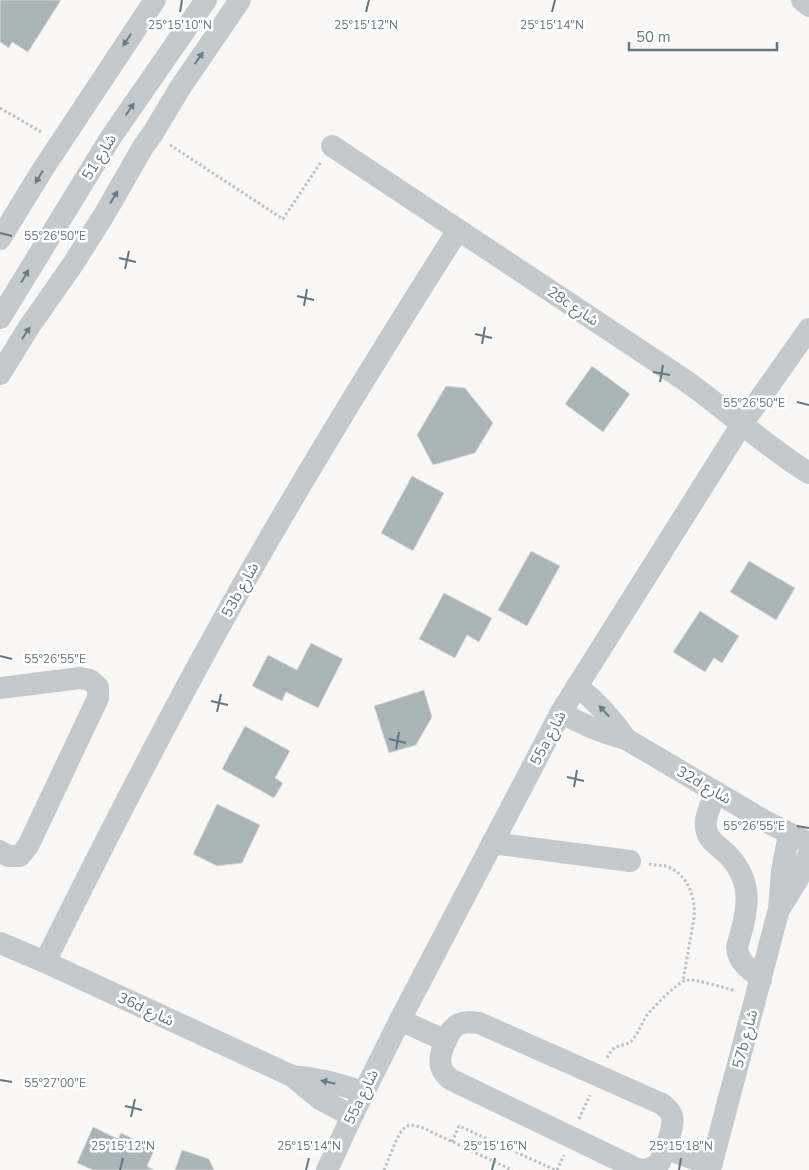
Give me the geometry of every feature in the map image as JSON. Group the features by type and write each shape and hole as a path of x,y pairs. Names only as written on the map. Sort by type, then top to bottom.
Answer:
{"street":[{"path":"0,239 60,143 154,0"},
{"name":"شارع 51","path":"0,318 111,137 206,0"},
{"path":"0,374 104,215 143,147 194,65 240,0"},
{"path":"802,0 809,6"},
{"name":"28c شارع","path":"332,146 686,381 809,473"},
{"name":"53b شارع","path":"45,962 107,836 241,587 312,464 458,230"},
{"name":"55a شارع","path":"327,1170 363,1092 562,712 742,424 809,329"},
{"path":"0,688 80,678 90,680 98,687 98,698 28,846 20,856 8,856 0,851"},
{"name":"32d شارع","path":"577,686 604,710 626,739"},
{"name":"32d شارع","path":"562,712 592,729 626,739 799,838"},
{"path":"716,792 705,824 706,830 708,837 733,861 743,878 747,903 737,948 740,959 758,987"},
{"name":"57b شارع","path":"710,1168 779,909 782,871 799,838"},
{"path":"492,844 630,861"},
{"name":"57b شارع","path":"779,909 798,879 809,854"},
{"name":"36d شارع","path":"0,943 292,1076 320,1099 352,1116"},
{"path":"400,1020 446,1041"},
{"path":"466,1022 479,1023 599,1076 662,1104 672,1115 673,1122 660,1162 648,1170 635,1168 450,1079 441,1067 441,1052 454,1027 466,1022"},
{"name":"36d شارع","path":"292,1076 328,1081 363,1092"},
{"path":"664,1148 710,1168"}],"path":[{"path":"0,108 60,143"},
{"path":"153,133 283,219 332,146"},
{"path":"630,861 667,867 681,876 691,891 695,910 683,981"},
{"path":"452,1142 459,1126 556,1170 611,1050 632,1041 648,1014 663,998 683,981 693,980 758,987"},
{"path":"384,1170 400,1133 405,1127 413,1125 512,1170"}],"building":[{"path":"0,0 61,0 28,52 12,42 9,48 0,42"},
{"path":"592,366 630,394 603,432 565,404"},
{"path":"446,386 465,388 493,423 475,453 433,465 417,435"},
{"path":"412,476 444,493 413,551 381,533"},
{"path":"531,551 560,566 527,626 498,610"},
{"path":"749,561 795,588 776,620 730,592"},
{"path":"444,593 492,618 479,642 467,635 455,658 419,639"},
{"path":"700,611 739,636 722,663 714,658 705,672 673,652"},
{"path":"311,643 343,659 318,708 286,692 282,701 252,686 268,655 297,670"},
{"path":"424,690 432,717 416,745 389,753 374,706"},
{"path":"245,726 290,751 275,778 283,783 274,798 222,769"},
{"path":"217,804 260,825 242,863 217,866 193,854"},
{"path":"93,1127 118,1139 121,1133 155,1149 147,1166 154,1170 93,1170 77,1163"},
{"path":"182,1150 209,1159 214,1170 175,1170"}]}
